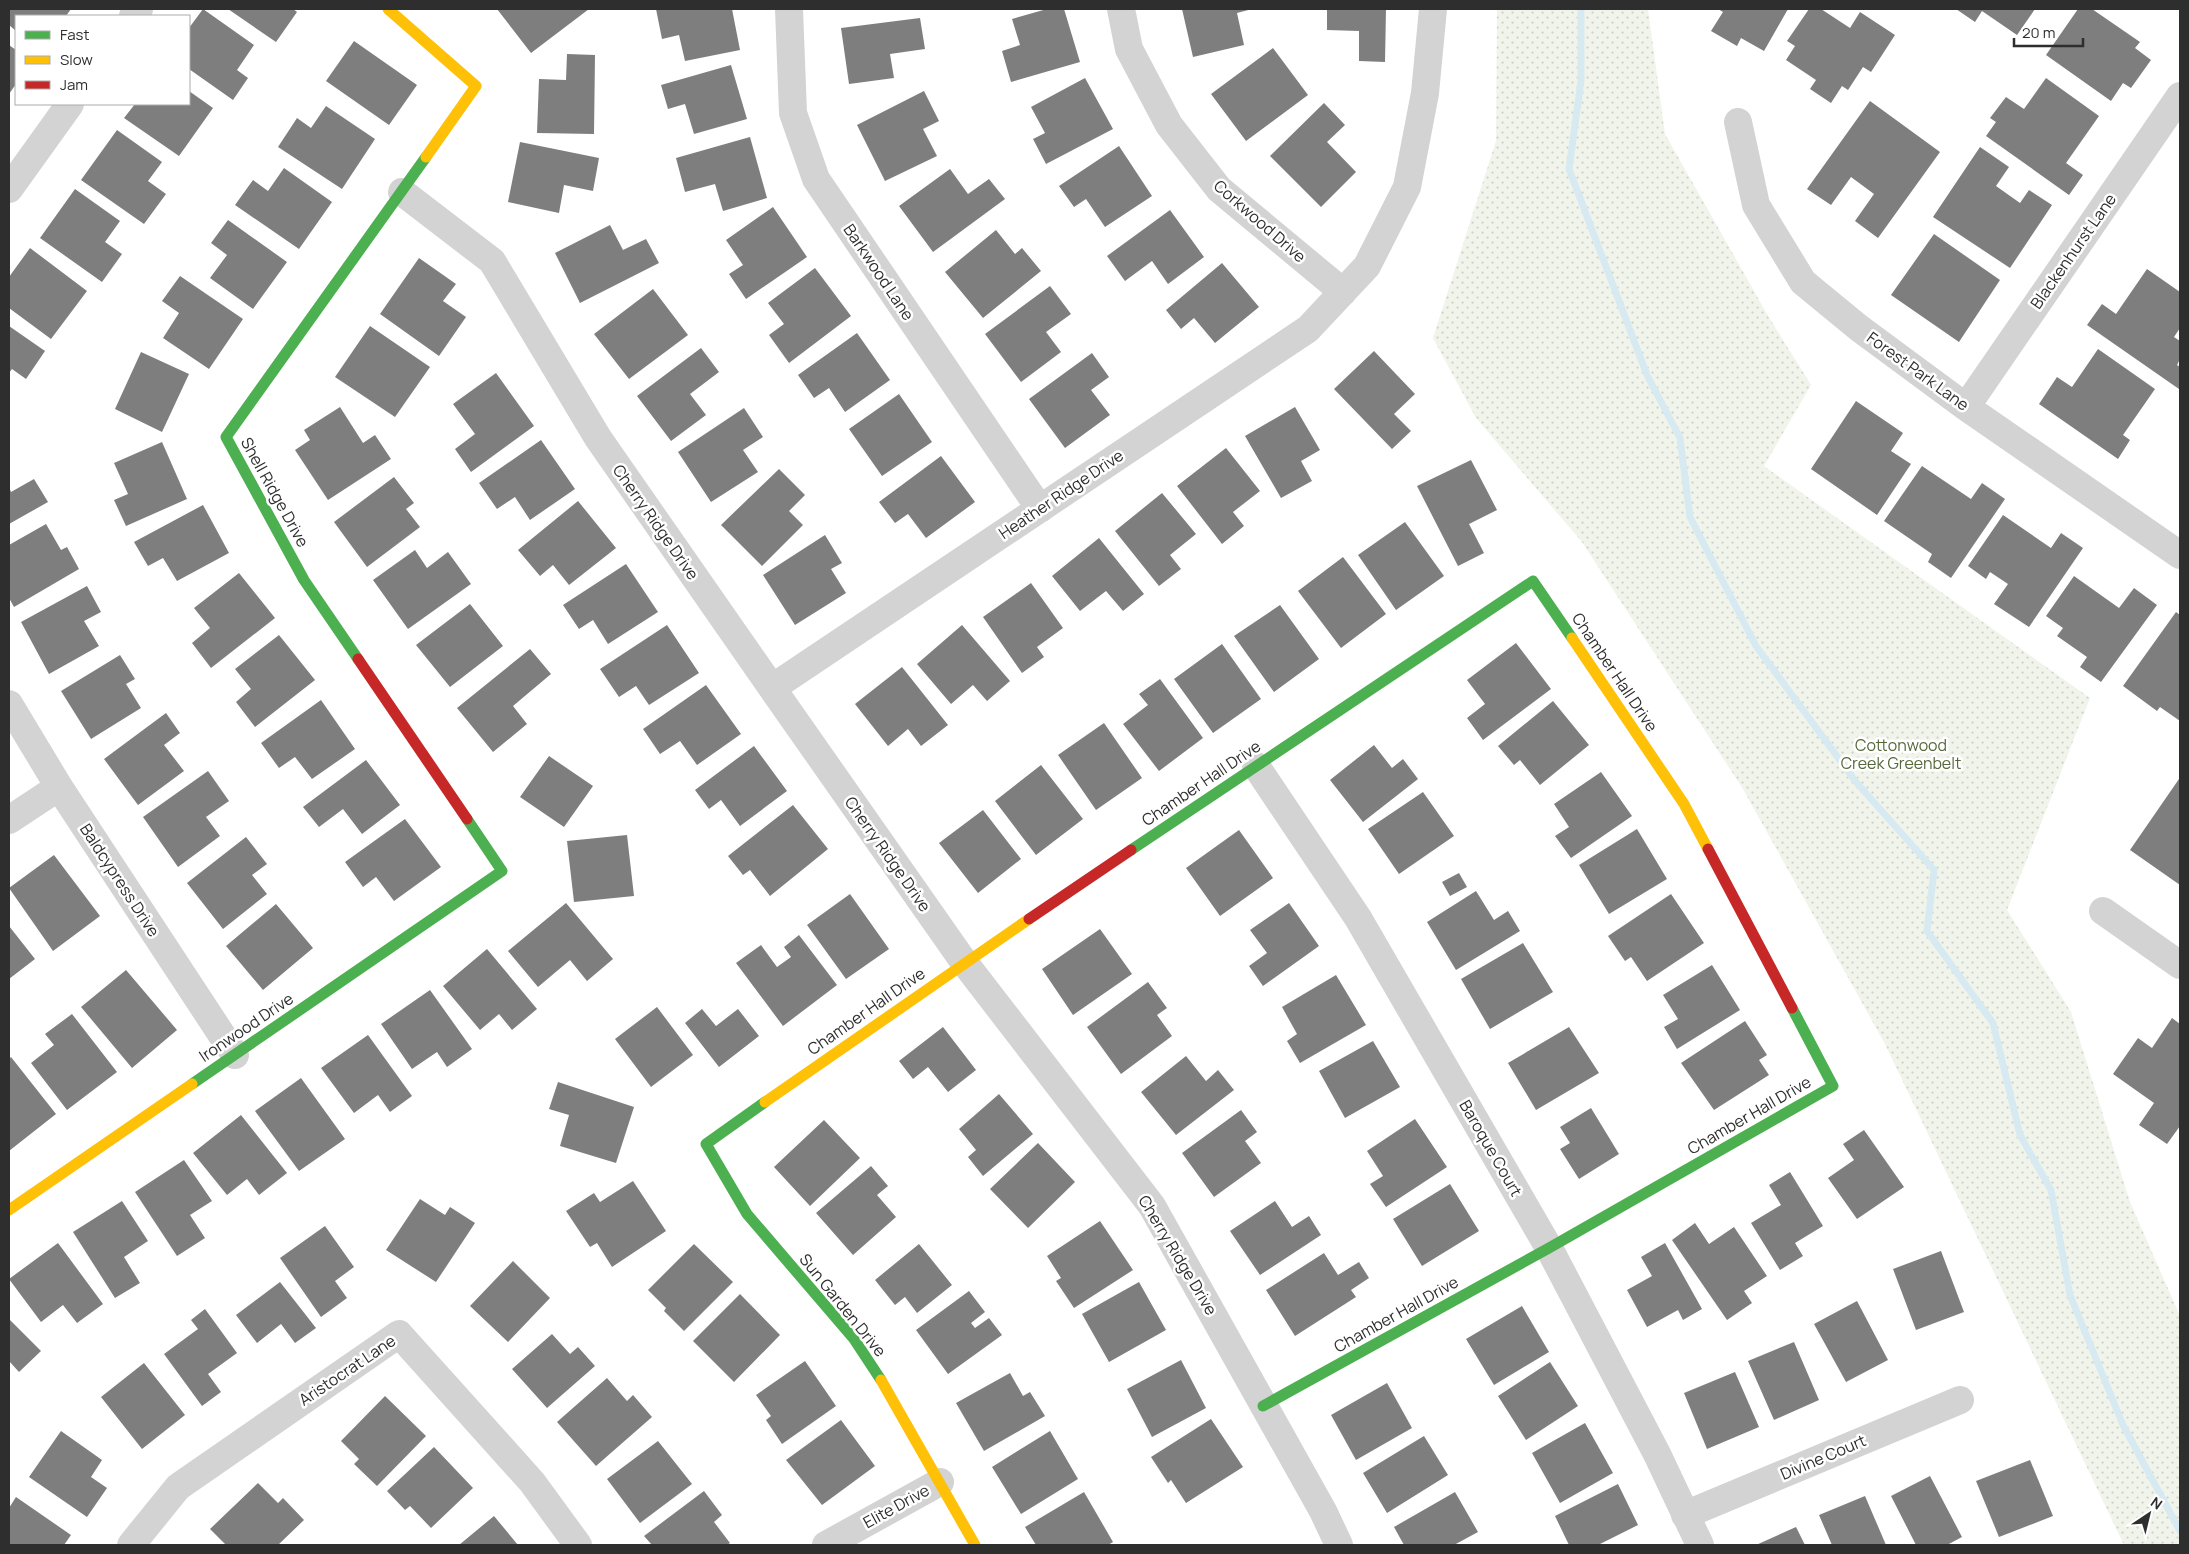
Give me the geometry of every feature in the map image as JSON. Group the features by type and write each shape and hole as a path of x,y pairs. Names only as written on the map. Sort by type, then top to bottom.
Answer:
{"street":[{"name":"Shell Ridge Drive","path":"388,9 476,86 226,437 304,580 502,871"},
{"name":"Barkwood Lane","path":"789,9 793,113 816,179 1040,509"},
{"name":"Corkwood Drive","path":"1122,9 1129,49 1169,125 1219,189 1343,292"},
{"name":"Heather Ridge Drive","path":"772,688 1308,329 1367,266 1407,187 1425,93 1433,9"},
{"name":"Blackenhurst Lane","path":"1966,407 2180,96"},
{"path":"9,189 69,105"},
{"name":"Forest Park Lane","path":"1738,122 1756,205 1803,282 1859,328 1966,407 2180,555"},
{"name":"Cherry Ridge Drive","path":"402,192 492,261 598,438 772,688 964,962 1152,1206 1323,1511 1339,1545"},
{"name":"Chamber Hall Drive","path":"706,1144 964,962 1533,581 1684,804 1833,1086 1549,1248 1263,1406"},
{"name":"Baldcypress Drive","path":"9,704 59,786 235,1054"},
{"name":"Baroque Court","path":"1256,766 1358,918 1549,1248 1657,1454 1700,1545"},
{"path":"9,820 59,786"},
{"name":"Ironwood Drive","path":"9,1210 502,871"},
{"path":"2103,910 2180,965"},
{"name":"Sun Garden Drive","path":"706,1144 747,1214 854,1338 896,1401 975,1545"},
{"name":"Aristocrat Lane","path":"136,1544 178,1487 399,1334 532,1482 578,1545"},
{"name":"Divine Court","path":"1685,1515 1960,1400"},
{"name":"Elite Drive","path":"826,1545 940,1482"}],"green space":[{"name":"Cottonwood Creek Greenbelt","path":"1497,9 1648,9 1665,134 1767,314 1811,385 1764,466 2090,698 2007,910 2071,1012 2130,1202 2180,1316 2180,1545 2124,1545 1885,1044 1743,789 1582,542 1476,418 1433,338 1496,141"}],"building":[{"path":"9,9 71,9 67,15 15,15 15,30 9,25"},
{"path":"203,9 254,45 237,70 248,78 233,100 190,70 190,27"},
{"path":"228,9 293,9 297,12 276,42"},
{"path":"497,9 589,9 531,53"},
{"path":"656,9 732,9 740,50 685,61 679,35 662,39"},
{"path":"1047,9 1064,9 1080,62 1011,82 1002,51 1020,45 1012,19"},
{"path":"1182,9 1252,9 1237,13 1244,45 1193,57"},
{"path":"1327,9 1386,9 1385,62 1359,61 1359,31 1327,30"},
{"path":"1718,9 1788,9 1764,51 1741,38 1737,46 1711,31 1723,12"},
{"path":"1809,9 1821,9 1850,28 1860,12 1895,35 1871,72 1863,67 1848,90 1842,86 1831,103 1810,89 1816,80 1786,60 1795,46 1787,41"},
{"path":"1956,9 2035,9 2017,35 1982,11 1975,22"},
{"path":"2078,9 2092,9 2140,42 2135,48 2151,60 2131,88 2123,83 2111,101 2046,55"},
{"path":"920,18 925,49 890,54 894,78 849,84 841,28"},
{"path":"354,41 417,85 389,125 326,81"},
{"path":"9,45 15,49 15,85 9,94"},
{"path":"1273,48 1308,95 1246,141 1211,94"},
{"path":"567,54 595,55 594,134 537,133 539,79 566,80"},
{"path":"731,65 747,119 694,134 685,104 668,109 661,85"},
{"path":"1085,78 1113,129 1046,164 1033,139 1045,133 1031,107"},
{"path":"2046,78 2099,116 2066,163 2083,175 2069,195 1986,136 1996,122 1990,118 2006,97 2024,109"},
{"path":"924,91 939,121 923,129 937,156 885,181 857,125"},
{"path":"190,92 213,108 179,156 124,118 134,105 190,105"},
{"path":"1870,101 1940,152 1878,238 1855,221 1874,194 1851,177 1831,205 1807,189"},
{"path":"1324,103 1345,125 1327,142 1356,172 1321,207 1270,156"},
{"path":"326,106 375,139 342,189 278,147 297,118 311,128"},
{"path":"117,130 162,162 148,181 166,194 144,224 81,180"},
{"path":"750,137 767,198 723,211 715,184 685,192 676,158"},
{"path":"520,142 599,158 593,191 564,185 559,213 508,202"},
{"path":"1119,146 1152,196 1105,227 1086,199 1074,207 1059,186"},
{"path":"1980,147 2009,167 1996,186 2020,203 2029,190 2052,205 2010,268 1933,217"},
{"path":"284,168 332,202 299,249 235,205 253,180 268,191"},
{"path":"950,169 968,194 989,179 1005,199 933,252 899,206"},
{"path":"75,189 120,221 105,242 122,254 102,282 40,238"},
{"path":"773,207 807,257 746,299 729,274 743,265 726,240"},
{"path":"1170,210 1204,257 1168,284 1152,261 1125,281 1107,256"},
{"path":"228,220 287,262 253,309 210,278 227,255 211,243"},
{"path":"610,225 623,250 646,239 659,263 580,303 555,253"},
{"path":"996,230 1015,254 1022,248 1041,271 983,318 945,272"},
{"path":"1934,234 2000,280 1959,342 1891,295"},
{"path":"30,248 87,291 51,339 9,308 9,277"},
{"path":"419,258 456,284 443,301 466,317 439,356 380,314"},
{"path":"1222,263 1259,307 1215,343 1194,318 1181,329 1166,310"},
{"path":"815,268 851,316 789,363 769,335 784,324 768,303"},
{"path":"2147,269 2180,292 2180,328 2174,337 2180,341 2180,359 2177,365 2180,367 2179,389 2087,325 2102,304 2116,314"},
{"path":"180,276 243,319 209,369 163,338 179,313 162,301"},
{"path":"1050,286 1071,314 1046,332 1061,352 1021,382 985,334"},
{"path":"653,289 688,335 629,379 594,334"},
{"path":"9,326 45,351 26,379 12,369 9,373"},
{"path":"370,326 430,367 395,417 335,377"},
{"path":"857,333 890,380 845,412 829,388 814,398 798,375"},
{"path":"701,348 719,372 690,394 706,415 671,441 637,396"},
{"path":"2098,349 2155,389 2123,435 2130,440 2118,459 2039,404 2057,377 2072,387"},
{"path":"1374,351 1415,394 1394,414 1411,431 1392,449 1334,389"},
{"path":"141,352 189,374 162,432 115,409"},
{"path":"1092,353 1109,377 1091,390 1110,415 1065,448 1029,399"},
{"path":"496,373 534,426 471,472 455,449 475,434 453,404"},
{"path":"899,394 932,442 882,476 849,429"},
{"path":"1856,401 1903,433 1891,451 1911,464 1877,515 1811,469"},
{"path":"340,407 363,443 375,435 391,459 328,500 295,450 310,440 304,430"},
{"path":"1295,407 1320,450 1301,461 1312,481 1281,498 1245,436"},
{"path":"744,408 763,437 743,450 758,472 711,502 678,452"},
{"path":"541,440 575,489 530,520 515,497 497,509 479,483"},
{"path":"162,442 187,499 126,526 114,500 128,494 114,463"},
{"path":"1226,448 1260,491 1233,512 1244,526 1222,544 1177,486"},
{"path":"941,456 975,502 926,538 908,514 895,523 879,502"},
{"path":"1471,460 1497,510 1469,524 1484,553 1458,566 1417,486"},
{"path":"1922,466 1971,499 1982,483 2005,499 1951,578 1928,562 1932,554 1884,521"},
{"path":"779,469 805,495 789,511 803,525 762,566 721,525"},
{"path":"394,477 414,503 406,509 420,527 367,567 334,522"},
{"path":"34,479 48,502 9,524 9,487 11,492"},
{"path":"1162,493 1196,534 1170,555 1181,569 1159,586 1115,531"},
{"path":"578,501 616,548 569,585 553,565 540,576 518,550"},
{"path":"203,505 229,553 177,581 163,558 148,566 134,542"},
{"path":"2003,515 2051,548 2061,533 2083,548 2029,627 1994,604 2008,584 1990,572 1986,579 1968,566"},
{"path":"1405,522 1444,576 1396,610 1358,555"},
{"path":"46,524 61,550 67,547 79,569 14,607 9,598 9,545"},
{"path":"825,535 842,563 831,569 846,593 795,625 763,575"},
{"path":"1099,538 1144,594 1123,611 1106,591 1080,611 1052,576"},
{"path":"415,550 427,568 448,552 471,584 408,629 373,580"},
{"path":"1343,557 1386,614 1341,648 1298,591"},
{"path":"626,564 658,612 608,644 593,620 579,629 563,605"},
{"path":"239,573 275,618 211,668 192,643 210,628 194,608"},
{"path":"2074,576 2119,608 2134,588 2157,605 2101,682 2080,667 2087,657 2057,636 2063,628 2046,616"},
{"path":"1031,583 1063,628 1037,647 1044,657 1022,673 983,617"},
{"path":"87,586 101,612 84,621 99,646 49,674 21,622"},
{"path":"470,604 503,646 450,687 416,645"},
{"path":"1280,605 1319,659 1274,692 1234,636"},
{"path":"2176,612 2180,615 2180,721 2160,707 2157,711 2123,686"},
{"path":"667,625 699,673 649,705 636,686 619,697 600,669"},
{"path":"962,625 1010,681 987,701 973,685 951,704 917,664"},
{"path":"279,635 315,680 255,727 236,702 251,689 235,669"},
{"path":"1516,643 1551,689 1483,740 1467,718 1485,704 1467,680"},
{"path":"1222,644 1261,699 1213,733 1174,679"},
{"path":"530,649 551,674 513,706 527,724 493,752 457,708"},
{"path":"120,655 135,679 126,684 141,708 91,739 61,691"},
{"path":"902,667 948,725 921,746 908,729 888,746 855,704"},
{"path":"1160,679 1203,738 1159,771 1123,724 1148,705 1139,694"},
{"path":"706,685 741,734 697,765 680,741 660,754 643,729"},
{"path":"321,700 355,749 312,779 295,757 279,768 261,743"},
{"path":"1553,701 1589,745 1540,785 1520,760 1514,765 1498,746"},
{"path":"166,713 180,733 164,745 184,771 138,805 104,759"},
{"path":"1104,723 1142,778 1096,810 1058,755"},
{"path":"1374,745 1392,768 1403,759 1418,779 1363,822 1330,780"},
{"path":"754,746 787,791 740,826 721,800 709,809 695,790"},
{"path":"549,756 593,786 564,827 520,797"},
{"path":"366,760 400,805 362,834 343,809 319,827 303,807"},
{"path":"1041,765 1083,819 1036,855 995,801"},
{"path":"208,771 229,801 206,817 220,836 178,867 143,817"},
{"path":"1601,772 1632,816 1571,858 1555,836 1569,827 1554,804"},
{"path":"2180,780 2180,885 2130,850"},
{"path":"1423,792 1454,836 1399,874 1368,829"},
{"path":"793,805 828,849 770,896 750,870 743,875 728,856"},
{"path":"983,810 1021,859 978,893 939,843"},
{"path":"405,819 441,867 394,901 376,877 363,887 345,862"},
{"path":"1637,829 1667,879 1609,914 1579,865"},
{"path":"1239,830 1273,878 1220,916 1186,868"},
{"path":"627,835 634,896 574,902 567,841"},
{"path":"246,837 267,864 252,875 267,894 223,929 187,883"},
{"path":"54,855 100,916 53,951 9,888"},
{"path":"1459,873 1467,887 1450,896 1442,882"},
{"path":"1476,891 1494,920 1508,911 1520,931 1456,970 1427,922"},
{"path":"850,894 889,949 846,979 807,925"},
{"path":"1671,894 1704,943 1647,981 1631,957 1625,961 1608,936"},
{"path":"566,903 613,959 587,981 570,960 538,987 508,951"},
{"path":"1289,903 1319,946 1263,986 1249,966 1267,953 1250,930"},
{"path":"276,904 313,948 263,990 226,946"},
{"path":"9,926 35,959 9,979"},
{"path":"1100,929 1132,974 1073,1015 1042,969"},
{"path":"799,935 837,985 783,1026 736,963 761,945 777,967 791,957 784,947"},
{"path":"1523,943 1553,992 1490,1029 1461,979"},
{"path":"487,949 537,1009 512,1030 499,1014 480,1030 443,986"},
{"path":"1712,965 1740,1010 1677,1049 1664,1027 1678,1019 1663,995"},
{"path":"126,970 177,1030 132,1068 81,1007"},
{"path":"1336,975 1366,1025 1300,1063 1287,1041 1297,1034 1282,1007"},
{"path":"1148,982 1167,1008 1157,1015 1172,1036 1121,1074 1087,1027"},
{"path":"430,990 472,1049 447,1067 437,1052 412,1069 381,1024"},
{"path":"657,1007 693,1055 651,1087 615,1039"},
{"path":"702,1009 716,1026 738,1009 759,1036 719,1067 685,1023"},
{"path":"72,1014 117,1072 67,1110 31,1063 54,1045 45,1034"},
{"path":"2172,1018 2180,1024 2180,1126 2167,1144 2139,1125 2154,1103 2113,1074 2138,1038 2152,1048"},
{"path":"1745,1021 1767,1055 1759,1060 1769,1075 1714,1110 1681,1063"},
{"path":"943,1027 976,1070 948,1092 928,1067 913,1079 899,1061"},
{"path":"1569,1027 1599,1073 1536,1110 1508,1063"},
{"path":"368,1035 412,1096 390,1112 378,1095 354,1113 321,1068"},
{"path":"1373,1041 1400,1087 1345,1118 1319,1071"},
{"path":"1186,1056 1206,1081 1218,1070 1234,1090 1176,1135 1141,1092"},
{"path":"11,1057 56,1114 9,1151 9,1059"},
{"path":"301,1078 345,1139 299,1171 255,1111"},
{"path":"558,1082 634,1107 616,1163 560,1146 569,1115 549,1109"},
{"path":"999,1094 1033,1134 983,1176 968,1157 976,1150 959,1129"},
{"path":"1591,1108 1619,1154 1579,1179 1560,1149 1570,1143 1560,1127"},
{"path":"1241,1110 1257,1132 1245,1141 1261,1163 1214,1197 1182,1153"},
{"path":"241,1115 287,1173 259,1195 247,1179 227,1195 193,1153"},
{"path":"1415,1119 1447,1167 1386,1207 1370,1184 1383,1176 1367,1151"},
{"path":"824,1120 860,1158 810,1206 774,1167"},
{"path":"1864,1130 1904,1187 1857,1219 1828,1178 1854,1160 1843,1144"},
{"path":"1038,1143 1075,1182 1028,1228 990,1189"},
{"path":"184,1160 212,1201 190,1215 205,1238 177,1256 135,1192"},
{"path":"871,1166 888,1186 877,1195 896,1217 853,1255 816,1213"},
{"path":"1790,1172 1823,1226 1795,1243 1803,1256 1780,1270 1751,1223 1781,1205 1769,1185"},
{"path":"633,1181 666,1231 612,1267 597,1243 590,1247 566,1211 594,1193 600,1202"},
{"path":"1450,1184 1479,1231 1422,1266 1393,1219"},
{"path":"420,1199 445,1215 450,1207 475,1223 436,1282 386,1250"},
{"path":"122,1201 148,1241 124,1257 140,1283 115,1298 73,1232"},
{"path":"1275,1201 1292,1227 1309,1216 1321,1235 1260,1275 1230,1231"},
{"path":"1100,1221 1133,1270 1074,1308 1056,1281 1061,1278 1047,1256"},
{"path":"1695,1223 1709,1244 1734,1227 1767,1276 1744,1291 1752,1303 1727,1320 1672,1240"},
{"path":"325,1226 354,1267 335,1281 347,1298 321,1317 280,1258"},
{"path":"58,1243 103,1304 77,1323 63,1305 41,1322 9,1279"},
{"path":"1665,1243 1702,1309 1683,1320 1678,1310 1647,1327 1627,1290 1652,1276 1641,1257"},
{"path":"694,1244 733,1282 684,1331 664,1311 666,1308 648,1290"},
{"path":"919,1244 952,1285 917,1313 905,1297 895,1305 875,1280"},
{"path":"1941,1251 1964,1312 1916,1330 1893,1269"},
{"path":"1324,1253 1338,1275 1359,1262 1369,1278 1351,1290 1356,1297 1295,1336 1266,1290"},
{"path":"513,1261 550,1298 508,1342 470,1306"},
{"path":"280,1282 316,1328 295,1343 281,1324 257,1343 236,1315"},
{"path":"1139,1282 1166,1330 1109,1362 1082,1314"},
{"path":"969,1291 985,1312 971,1323 975,1328 989,1318 1002,1335 948,1374 916,1330"},
{"path":"740,1294 780,1335 734,1382 693,1341"},
{"path":"1857,1301 1888,1360 1846,1382 1814,1324"},
{"path":"1522,1306 1549,1352 1494,1385 1466,1339"},
{"path":"205,1309 237,1353 208,1374 221,1392 202,1406 164,1354 198,1329 191,1320"},
{"path":"9,1319 41,1351 19,1372 9,1361"},
{"path":"552,1334 570,1354 578,1347 595,1366 547,1408 512,1369"},
{"path":"1794,1342 1819,1400 1774,1420 1748,1361"},
{"path":"1181,1360 1206,1408 1152,1437 1127,1389"},
{"path":"805,1361 836,1406 782,1444 766,1420 771,1416 756,1395"},
{"path":"1550,1362 1578,1406 1526,1440 1498,1396"},
{"path":"144,1363 185,1415 142,1449 101,1397"},
{"path":"1735,1372 1759,1427 1707,1449 1684,1393"},
{"path":"1010,1373 1023,1396 1030,1392 1045,1416 984,1451 956,1403"},
{"path":"607,1378 627,1401 633,1395 652,1417 596,1466 557,1422"},
{"path":"1387,1383 1412,1428 1356,1460 1331,1415"},
{"path":"385,1396 426,1436 377,1486 354,1464 359,1459 341,1441"},
{"path":"1211,1419 1243,1467 1186,1503 1171,1480 1168,1483 1151,1457"},
{"path":"841,1420 875,1466 822,1505 786,1460"},
{"path":"1585,1423 1613,1473 1560,1503 1532,1453"},
{"path":"61,1431 102,1460 91,1477 107,1488 87,1517 29,1477"},
{"path":"1050,1431 1078,1479 1021,1514 992,1467"},
{"path":"1424,1436 1448,1475 1387,1513 1363,1473"},
{"path":"658,1441 692,1484 640,1523 607,1479"},
{"path":"434,1447 473,1488 431,1528 410,1506 405,1510 387,1491"},
{"path":"2030,1460 2053,1516 1999,1537 1976,1481"},
{"path":"1930,1476 1962,1537 1947,1545 1916,1545 1891,1496"},
{"path":"258,1483 278,1503 283,1498 304,1520 278,1545 226,1545 210,1529"},
{"path":"1618,1484 1638,1525 1598,1545 1569,1545 1555,1516"},
{"path":"704,1491 722,1515 714,1522 730,1543 727,1545 652,1545 644,1536"},
{"path":"1084,1492 1113,1542 1108,1545 1036,1545 1025,1527"},
{"path":"1455,1492 1478,1532 1454,1545 1404,1545 1394,1527"},
{"path":"1865,1496 1886,1545 1832,1545 1819,1515"},
{"path":"16,1497 71,1535 64,1545 9,1545 9,1508"},
{"path":"494,1516 518,1545 459,1545"},
{"path":"1796,1527 1805,1545 1756,1545"}],"waterway":[{"path":"1581,9 1581,81 1569,169 1647,375 1680,438 1690,517 1756,646 1856,782 1934,870 1927,931 1993,1023 2020,1135 2051,1190 2070,1295 2123,1425 2180,1531"}],"traffic: fast":[{"path":"358,659 304,580 226,437 426,157"},
{"path":"1131,850 1533,581 1572,638"},
{"path":"192,1084 502,871 467,819"},
{"path":"1263,1406 1549,1248 1833,1086 1792,1008"},
{"path":"765,1102 706,1144 747,1214 854,1339 881,1380"}],"traffic: slow":[{"path":"388,9 476,86 426,157"},
{"path":"1572,638 1684,804 1708,849"},
{"path":"765,1102 1029,919"},
{"path":"9,1210 192,1084"},
{"path":"881,1380 975,1545"}],"traffic: jam":[{"path":"358,659 467,819"},
{"path":"1708,849 1792,1008"},
{"path":"1029,919 1131,850"}]}
